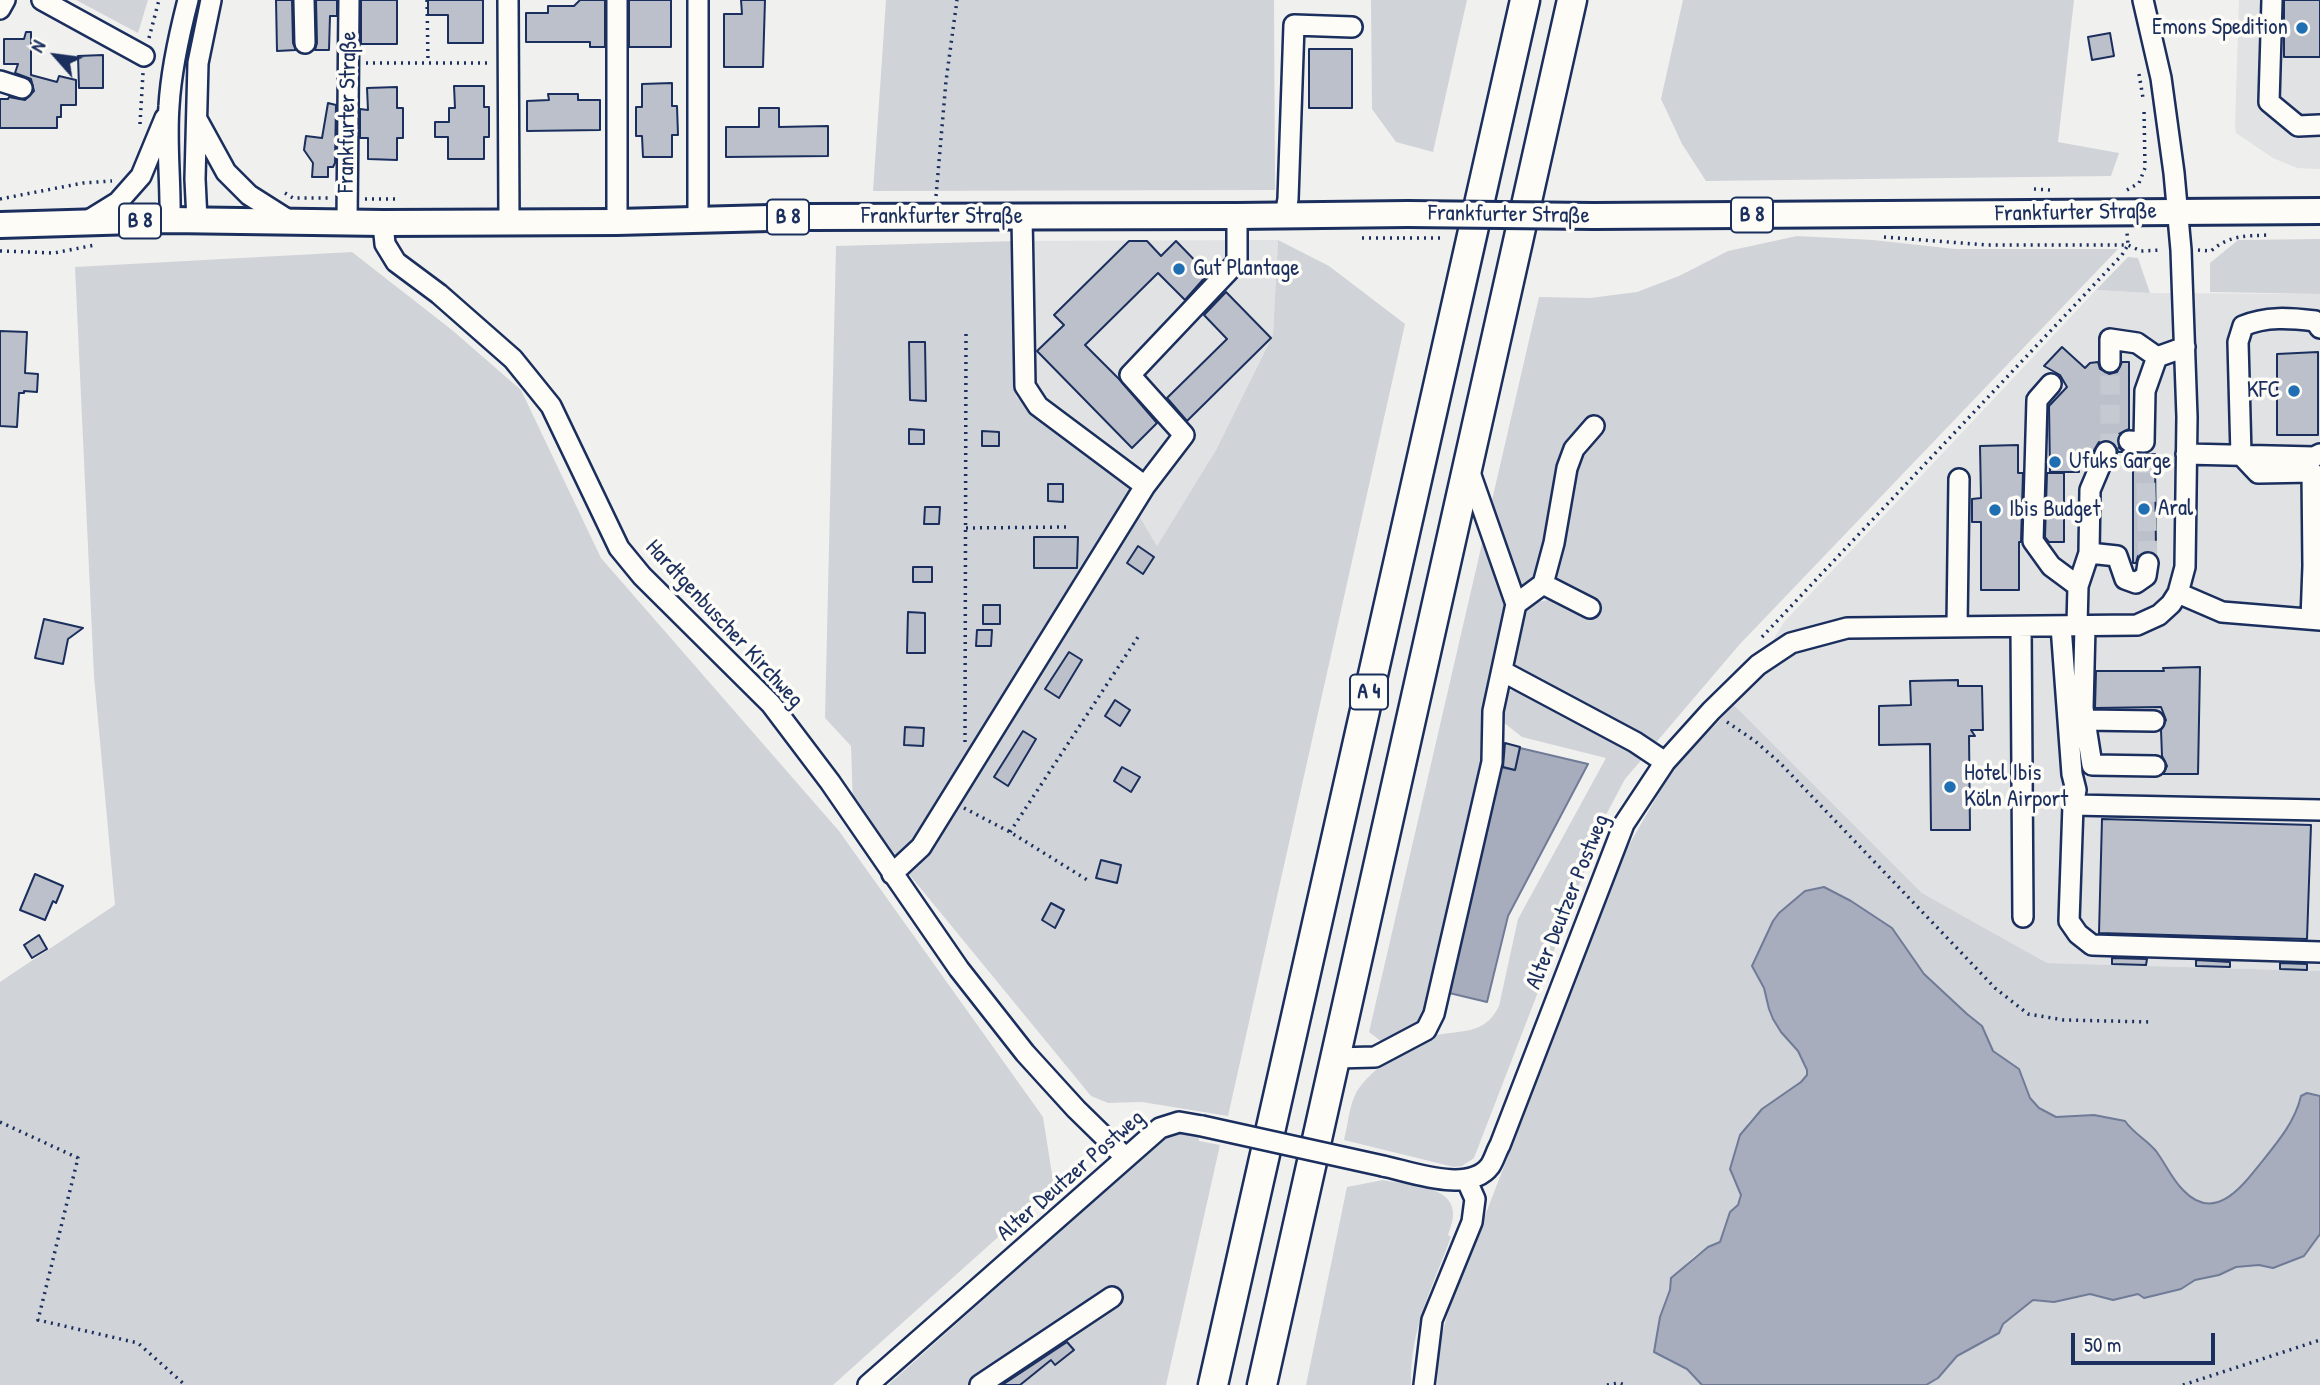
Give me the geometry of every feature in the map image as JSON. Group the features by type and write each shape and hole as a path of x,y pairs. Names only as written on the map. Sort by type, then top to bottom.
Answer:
{"highway":[{"name":"A 4","path":"1213,1385 1525,0"},
{"name":"A 4","path":"1262,1385 1572,4"}],"main road":[{"name":"Frankfurter Straße","path":"0,225 170,220 383,223 936,216 1594,216 2320,211"}],"street":[{"path":"0,9 5,0"},
{"path":"42,0 144,57"},
{"path":"170,220 168,110 178,39 188,0"},
{"path":"197,220 198,63 211,0"},
{"path":"304,0 305,43"},
{"name":"Frankfurter Straße","path":"347,223 349,0"},
{"path":"508,0 509,221"},
{"path":"617,0 617,222"},
{"path":"698,0 698,220"},
{"path":"2143,0 2161,78 2181,250 2186,454 2185,567 2178,593 2222,612 2315,619 2312,472 2258,473 2241,455 2238,342 2243,326 2258,320 2291,318 2315,321 2320,328"},
{"path":"2272,0 2269,103 2298,125 2320,125"},
{"path":"1285,216 1288,199 1294,25 1352,27"},
{"path":"0,81 22,88"},
{"path":"84,223 118,202 141,176 168,110"},
{"path":"197,119 226,172 249,195 290,221"},
{"path":"1023,216 1025,386 1038,406 1145,486"},
{"path":"892,874 921,847 1145,486 1184,435 1130,375 1237,262 1237,216"},
{"name":"Hardtgenbuscher Kirchweg","path":"383,223 385,244 396,262 439,294 513,359 551,406 619,548 642,576 771,704 830,782 959,969 1025,1053 1125,1157"},
{"path":"2110,362 2109,339 2137,343 2157,357"},
{"path":"2157,357 2185,347"},
{"path":"2140,446 2145,391 2157,357"},
{"path":"2051,384 2037,400 2033,541 2051,566 2078,586"},
{"path":"1516,604 1543,584 1554,543 1567,468 1574,450 1594,426"},
{"path":"2106,452 2090,490 2089,553 2078,586 2074,626 2072,774 2076,790 2073,805 2069,920 2078,934 2092,945 2320,952"},
{"path":"2186,454 2314,457 2320,454"},
{"path":"1335,1058 1375,1057 1426,1030 1434,1014 1492,762 1493,711 1516,604 1468,466"},
{"path":"1957,626 1959,480"},
{"path":"2089,553 2117,556 2125,579 2136,583 2146,576 2148,564"},
{"path":"1543,584 1590,608"},
{"name":"Alter Deutzer Postweg","path":"868,1385 1160,1128 1179,1122 1202,1126 1449,1180 1467,1181 1489,1168 1500,1146 1624,824 1665,761 1711,711 1758,665 1791,643 1847,628 2137,625 2159,615 2178,593"},
{"path":"2074,626 2092,765 2155,766"},
{"path":"2021,627 2023,917"},
{"path":"1502,671 1635,742 1665,761"},
{"path":"2085,720 2154,720"},
{"path":"2073,805 2320,810"},
{"path":"1424,1385 1432,1320 1472,1222 1475,1199 1467,1181"},
{"path":"980,1385 1112,1297"}],"path":[{"path":"140,135 144,57 159,0"},
{"path":"427,0 428,62"},
{"path":"936,216 945,94 957,0"},
{"path":"350,64 509,63"},
{"path":"2128,245 2127,190 2138,183 2145,168 2145,110 2137,63"},
{"path":"0,199 83,183 141,176"},
{"path":"282,191 293,198 402,199"},
{"path":"1882,237 1987,245 2128,245 2141,251 2211,251 2223,240 2238,236 2272,235"},
{"path":"966,333 965,747 972,767"},
{"path":"966,528 1068,527"},
{"path":"1010,832 1138,637"},
{"path":"1711,711 1755,741 1780,763 1995,988 2028,1014 2064,1020 2151,1022"},
{"path":"950,800 1010,832 1089,881"},
{"path":"0,1122 78,1158 38,1320 138,1343 185,1385"},
{"path":"2183,1385 2320,1340"},
{"path":"1607,1385 1625,1385"}],"shaded area":[{"path":"76,0 148,0 138,33"},
{"path":"886,0 1274,0 1275,190 873,191"},
{"path":"1371,0 1467,0 1433,152 1396,142 1372,109"},
{"path":"1683,0 2074,0 2058,142 2119,153 2111,176 1706,181 1682,144 1661,99"},
{"path":"2239,0 2320,0 2320,169 2297,168 2273,158 2236,133"},
{"path":"1797,236 1873,240 1955,249 2118,249 1740,644 1653,746 1516,668 1511,659 1514,638 1527,610 1540,601 1558,600 1554,571 1557,492 1535,580 1513,588 1489,744 1426,1019 1420,1025 1382,1042 1369,1032 1539,297 1590,298 1637,292 1679,276 1728,251"},
{"path":"2320,239 2320,294 2210,292 2210,263 2238,240"},
{"path":"1278,240 1273,335 1216,450 1157,546 1138,514 1127,485 1015,397 1015,241"},
{"path":"1278,240 1329,266 1405,324 1228,1116 1142,1102 1108,1103 1091,1096 853,806 851,746 825,718 836,246 1015,241 1016,397 1127,485 1138,514 1157,546 1216,450 1273,335"},
{"path":"352,252 452,330 521,390 601,558 839,831 1043,1117 1054,1187 833,1385 0,1385 0,982 115,905 94,676 75,267"},
{"path":"2128,257 2138,258 2150,293 2096,290"},
{"path":"2096,290 2320,294 2320,971 2047,963 1922,893 1734,705 1784,622"},
{"path":"1523,689 1645,756 1625,779 1607,813 1474,1158 1462,1166 1454,1167 1344,1140 1356,1093 1377,1069 1396,1054 1424,1039 1476,1028 1492,1017 1499,1006 1518,919 1606,758 1522,737 1498,718 1503,697 1508,691"},
{"path":"1734,705 1922,893 2047,963 2320,971 2320,1096 2307,1093 2301,1096 2294,1115 2279,1140 2235,1191 2216,1203 2194,1199 2179,1186 2156,1151 2125,1121 2094,1115 2056,1117 2039,1108 2030,1098 2019,1069 1993,1051 1982,1026 1924,974 1892,928 1851,901 1805,891 1779,913 1755,958 1755,973 1764,988 1769,1009 1781,1032 1808,1069 1807,1075 1748,1123 1731,1175 1741,1195 1738,1205 1730,1212 1720,1242 1690,1260 1672,1286 1654,1352 1687,1369 1702,1385 1437,1385 1439,1345 1449,1309 1626,850 1671,772"},
{"path":"1182,1133 1198,1133 1199,1141 1220,1145 1166,1385 888,1385 1156,1146 1168,1137"},
{"path":"1383,1180 1436,1191 1446,1197 1452,1206 1453,1219 1448,1235 1451,1237 1418,1328 1411,1365 1411,1385 1306,1385 1347,1187"},
{"path":"2320,1234 2320,1385 1926,1385 1938,1378 1957,1356 1999,1333 2003,1324 2033,1300 2054,1302 2090,1294 2113,1300 2181,1289 2195,1280 2218,1275 2236,1267 2259,1265 2274,1268 2304,1256"}],"water":[{"path":"1520,748 1588,764 1508,916 1487,1002 1445,992 1497,767 1515,770"},
{"path":"1824,887 1892,928 1924,974 1982,1026 1993,1051 2019,1069 2030,1098 2039,1108 2056,1117 2094,1115 2125,1121 2156,1151 2179,1186 2194,1199 2216,1203 2235,1191 2285,1132 2301,1096 2307,1093 2320,1096 2320,1234 2304,1256 2273,1268 2259,1265 2236,1267 2219,1275 2195,1280 2181,1289 2144,1298 2138,1294 2113,1300 2090,1294 2054,1302 2033,1300 2003,1324 1999,1333 1957,1356 1938,1378 1926,1385 1702,1385 1687,1369 1654,1352 1671,1278 1708,1247 1720,1242 1730,1212 1738,1205 1741,1195 1730,1169 1740,1135 1762,1109 1807,1075 1798,1051 1773,1019 1764,988 1752,966 1779,913 1805,891"}],"building":[{"path":"276,0 292,0 293,43 296,50 277,51"},
{"path":"316,0 337,0 337,16 330,16 329,50 315,50"},
{"path":"361,0 397,0 397,44 361,44"},
{"path":"428,0 483,0 483,43 448,43 448,15 428,15"},
{"path":"580,0 605,0 605,47 590,47 590,42 526,42 526,13 548,13 548,6 574,6"},
{"path":"629,0 671,0 671,47 629,47"},
{"path":"741,0 765,0 763,67 724,67 724,14 742,14"},
{"name":"Emons Spedition","path":"2284,0 2320,0 2320,57 2284,57"},
{"path":"26,32 31,32 31,75 57,82 59,76 76,80 76,105 61,105 57,128 0,128 0,99 9,97 25,100 34,91 31,79 15,73 18,64 4,64 4,39 24,39"},
{"path":"2110,33 2114,56 2092,60 2088,37"},
{"path":"1309,49 1352,49 1352,108 1309,108"},
{"path":"103,55 103,88 79,88 78,56"},
{"path":"672,83 672,106 677,106 678,135 672,135 672,157 643,157 642,136 636,136 636,107 642,107 642,84"},
{"path":"454,86 484,86 484,107 489,107 489,137 484,137 484,159 448,159 448,137 435,137 435,122 449,122 449,108 455,108"},
{"path":"397,87 397,108 403,108 403,138 397,138 397,160 368,159 368,138 360,138 360,109 368,110 367,88"},
{"path":"548,94 578,94 578,100 600,100 600,130 527,131 527,101 549,100"},
{"path":"328,103 336,105 335,163 333,167 328,167 328,177 312,177 313,163 304,150 306,136 322,138"},
{"path":"759,108 779,108 779,127 828,126 828,156 726,157 726,127 759,127"},
{"path":"1129,241 1147,241 1161,256 1176,241 1208,274 1185,300 1158,273 1085,345 1157,423 1132,448 1037,351 1064,325 1054,315"},
{"path":"1226,292 1271,338 1187,421 1167,398 1227,339 1204,315"},
{"path":"0,331 27,332 25,373 38,374 37,392 19,393 17,427 0,426"},
{"path":"909,342 925,342 926,401 910,400"},
{"path":"2062,347 2085,368 2090,363 2098,362 2100,369 2109,374 2117,372 2122,362 2129,362 2129,429 2119,434 2117,441 2118,447 2124,452 2118,452 2116,445 2110,441 2099,442 2093,452 2079,452 2079,472 2050,472 2049,406 2067,387 2060,375 2044,366"},
{"name":"KFC","path":"2318,352 2318,435 2277,435 2277,354"},
{"path":"909,429 924,430 924,444 909,444"},
{"path":"982,431 999,432 999,446 982,446"},
{"name":"Ibis Budget","path":"2018,445 2018,473 2023,473 2019,590 1981,590 1981,522 1972,522 1972,499 1981,498 1980,446"},
{"name":"Aral","path":"2133,454 2155,454 2156,554 2143,552 2136,563 2133,563"},
{"path":"2047,473 2064,473 2064,542 2049,542 2045,537"},
{"path":"1048,484 1063,484 1063,502 1048,501"},
{"path":"925,507 940,507 939,524 924,524"},
{"path":"1034,537 1078,537 1077,568 1034,568"},
{"path":"1138,546 1154,557 1143,574 1127,563"},
{"path":"913,567 932,567 932,582 913,582"},
{"path":"983,605 1000,605 1000,624 983,624"},
{"path":"908,612 925,613 925,653 907,653"},
{"path":"44,619 83,628 68,639 63,664 35,658"},
{"path":"977,630 992,630 991,646 976,646"},
{"path":"1069,652 1082,660 1059,698 1045,689"},
{"path":"2200,667 2198,774 2163,774 2167,766 2162,756 2161,730 2166,720 2161,707 2095,708 2096,671 2164,671 2163,668"},
{"name":"Hotel Ibis Köln Airport","path":"1958,680 1958,686 1982,686 1983,730 1971,730 1975,736 1969,736 1970,830 1931,830 1930,744 1879,745 1879,706 1911,705 1910,681"},
{"path":"1115,700 1130,710 1120,726 1105,716"},
{"path":"905,727 924,728 923,746 904,745"},
{"path":"1023,731 1036,739 1008,786 994,777"},
{"path":"1505,743 1520,747 1515,770 1503,767"},
{"path":"1122,767 1140,777 1131,792 1114,781"},
{"path":"2102,819 2311,825 2307,939 2099,933"},
{"path":"1101,860 1121,865 1117,883 1096,878"},
{"path":"35,874 63,886 45,920 20,910"},
{"path":"1051,903 1064,910 1055,928 1042,920"},
{"path":"39,935 47,949 32,958 24,945"},
{"path":"2112,958 2147,959 2146,965 2112,964"},
{"path":"2196,960 2230,962 2230,967 2196,966"},
{"path":"2280,963 2307,964 2307,970 2280,969"},
{"path":"1067,1342 1074,1350 1055,1365 1051,1360 1020,1385 1002,1385"}],"tunnel":[{"path":"2106,452 2110,441 2110,362"},
{"path":"2145,454 2148,563"}],"place":[{"name":"Emons Spedition","path":"2302,28"},
{"name":"Gut Plantage","path":"1179,269"},
{"name":"KFC","path":"2294,391"},
{"name":"Ufuks Garge","path":"2055,462"},
{"name":"Aral","path":"2144,509"},
{"name":"Ibis Budget","path":"1995,510"},
{"name":"Hotel Ibis Köln Airport","path":"1950,787"}]}
